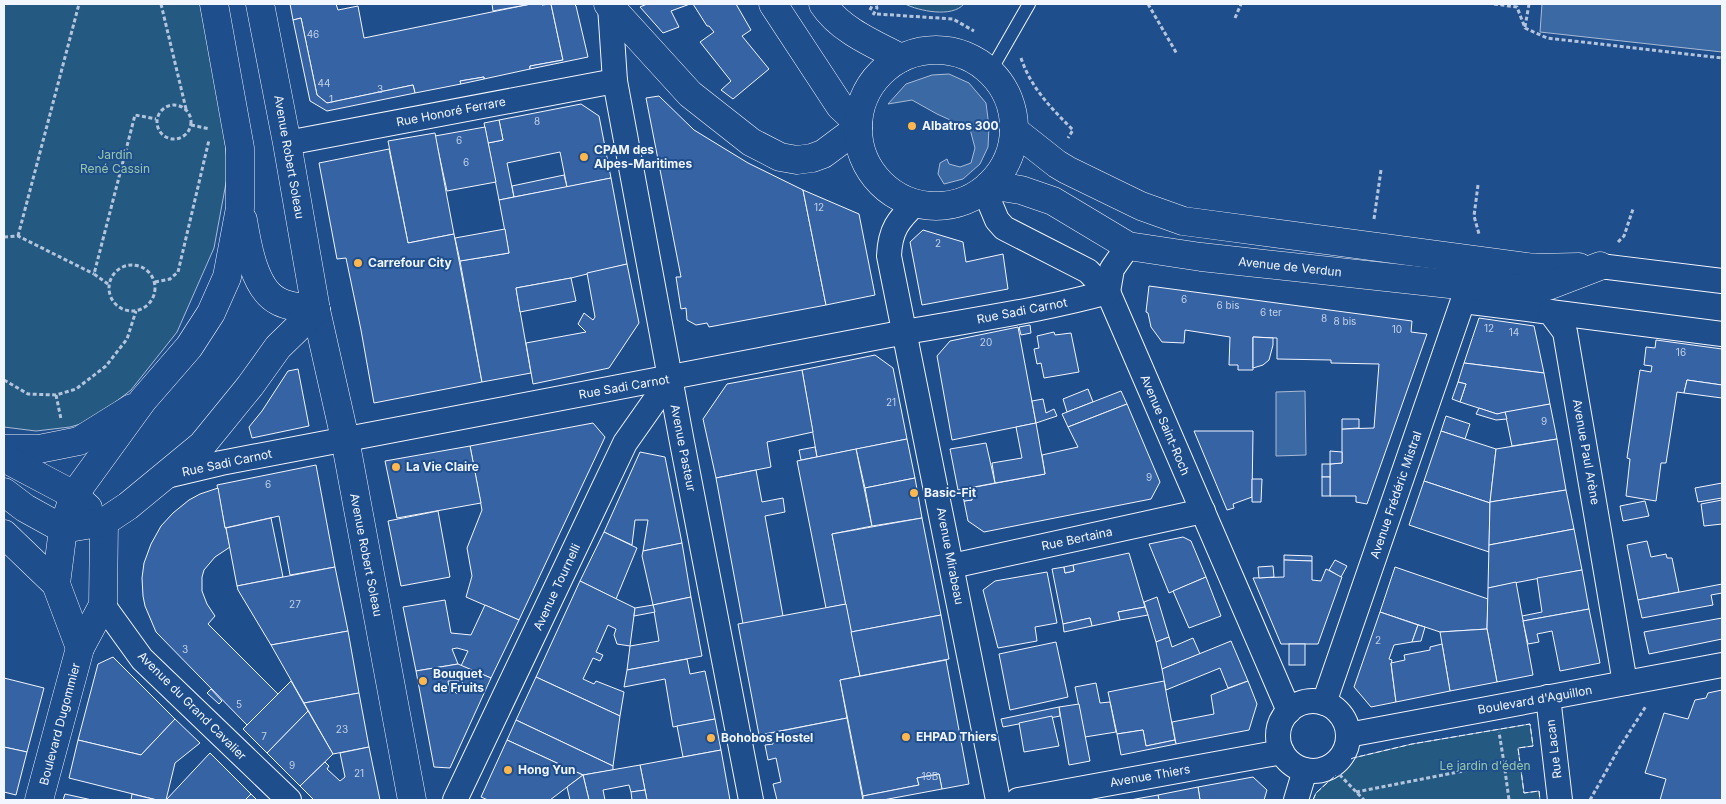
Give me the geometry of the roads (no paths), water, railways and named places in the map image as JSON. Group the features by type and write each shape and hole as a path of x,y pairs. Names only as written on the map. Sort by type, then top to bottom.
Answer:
{"street":[{"path":"56,584 63,529 74,495 143,400 189,347 211,313 227,277 240,208 240,148 214,4"},
{"name":"Avenue Robert Soleau","path":"260,4 287,143 316,310 345,439 412,800"},
{"path":"773,4 840,106 858,126"},
{"path":"823,4 828,12 856,35 901,58"},
{"path":"609,5 690,94 751,142 780,157 797,160 823,154 858,126"},
{"name":"Avenue Pasteur","path":"609,5 615,81 751,800"},
{"path":"935,50 953,52 969,58 990,72 1006,93 1012,110 1014,130 1011,150 1002,169 987,187 969,198 952,204 934,206 916,203 897,196 881,184 868,168 861,148 858,126 862,103 871,85 884,70 901,58 917,52 935,50"},
{"name":"Rue Honoré Ferrare","path":"287,143 615,81"},
{"name":"Avenue de Verdun","path":"1014,130 1067,170 1141,206 1182,221 1535,268 1605,267 1722,281"},
{"name":"Avenue de Verdun","path":"987,187 1021,190 1052,201 1128,246 1466,294 1533,289 1548,286 1605,267"},
{"name":"Avenue Saint-Roch","path":"987,187 997,220 1004,228 1088,271 1108,292 1289,711"},
{"name":"Avenue Mirabeau","path":"916,203 896,226 890,240 889,256 998,800"},
{"path":"240,208 252,266 270,296 279,302 316,310"},
{"path":"1108,292 1112,269 1128,246"},
{"name":"Rue Sadi Carnot","path":"104,522 166,476 221,462 1072,302 1108,292"},
{"path":"1466,294 1550,312 1722,334"},
{"name":"Avenue Frédéric Mistral","path":"1324,703 1466,294"},
{"path":"166,476 202,445 250,386 278,347 316,310"},
{"name":"Avenue Paul Arène","path":"1550,312 1565,332 1625,683"},
{"name":"Avenue Tournelli","path":"455,800 625,444 670,379"},
{"path":"4,449 39,449 79,441 143,400"},
{"path":"4,458 74,495 104,522 103,605"},
{"path":"4,492 25,508 63,529 104,522"},
{"name":"Rue Bertaina","path":"952,566 1203,511"},
{"path":"4,534 56,584 80,648"},
{"name":"Boulevard Dugommier","path":"39,800 80,648 103,605"},
{"name":"Avenue du Grand Cavalier","path":"103,605 142,659 289,800"},
{"name":"Boulevard d'Aguillon","path":"1348,735 1722,665"},
{"name":"Rue Lacan","path":"1548,697 1560,800"},
{"path":"1312,701 1324,703 1332,706 1341,714 1347,725 1347,747 1341,758 1330,766 1318,771 1305,770 1290,762 1282,752 1279,744 1279,732 1282,721 1289,711 1300,704 1312,701"},
{"name":"Avenue Thiers","path":"1018,800 1282,752"},
{"path":"1296,800 1305,770"}],"lane":[{"path":"990,72 1029,4"}],"place":[{"name":"Albatros 300","path":"912,126"},
{"name":"CPAM des Alpes-Maritimes","path":"584,157"},
{"name":"Carrefour City","path":"358,263"},
{"name":"La Vie Claire","path":"396,467"},
{"name":"Basic-Fit","path":"914,493"},
{"name":"Bouquet de Fruits","path":"423,681"},
{"name":"EHPAD Thiers","path":"906,737"},
{"name":"Bohobos Hostel","path":"711,738"},
{"name":"Hong Yun","path":"508,770"}],"park label":[{"name":"Jardin René Cassin","path":"115,162"},
{"name":"Le jardin d'éden","path":"1485,766"}]}
